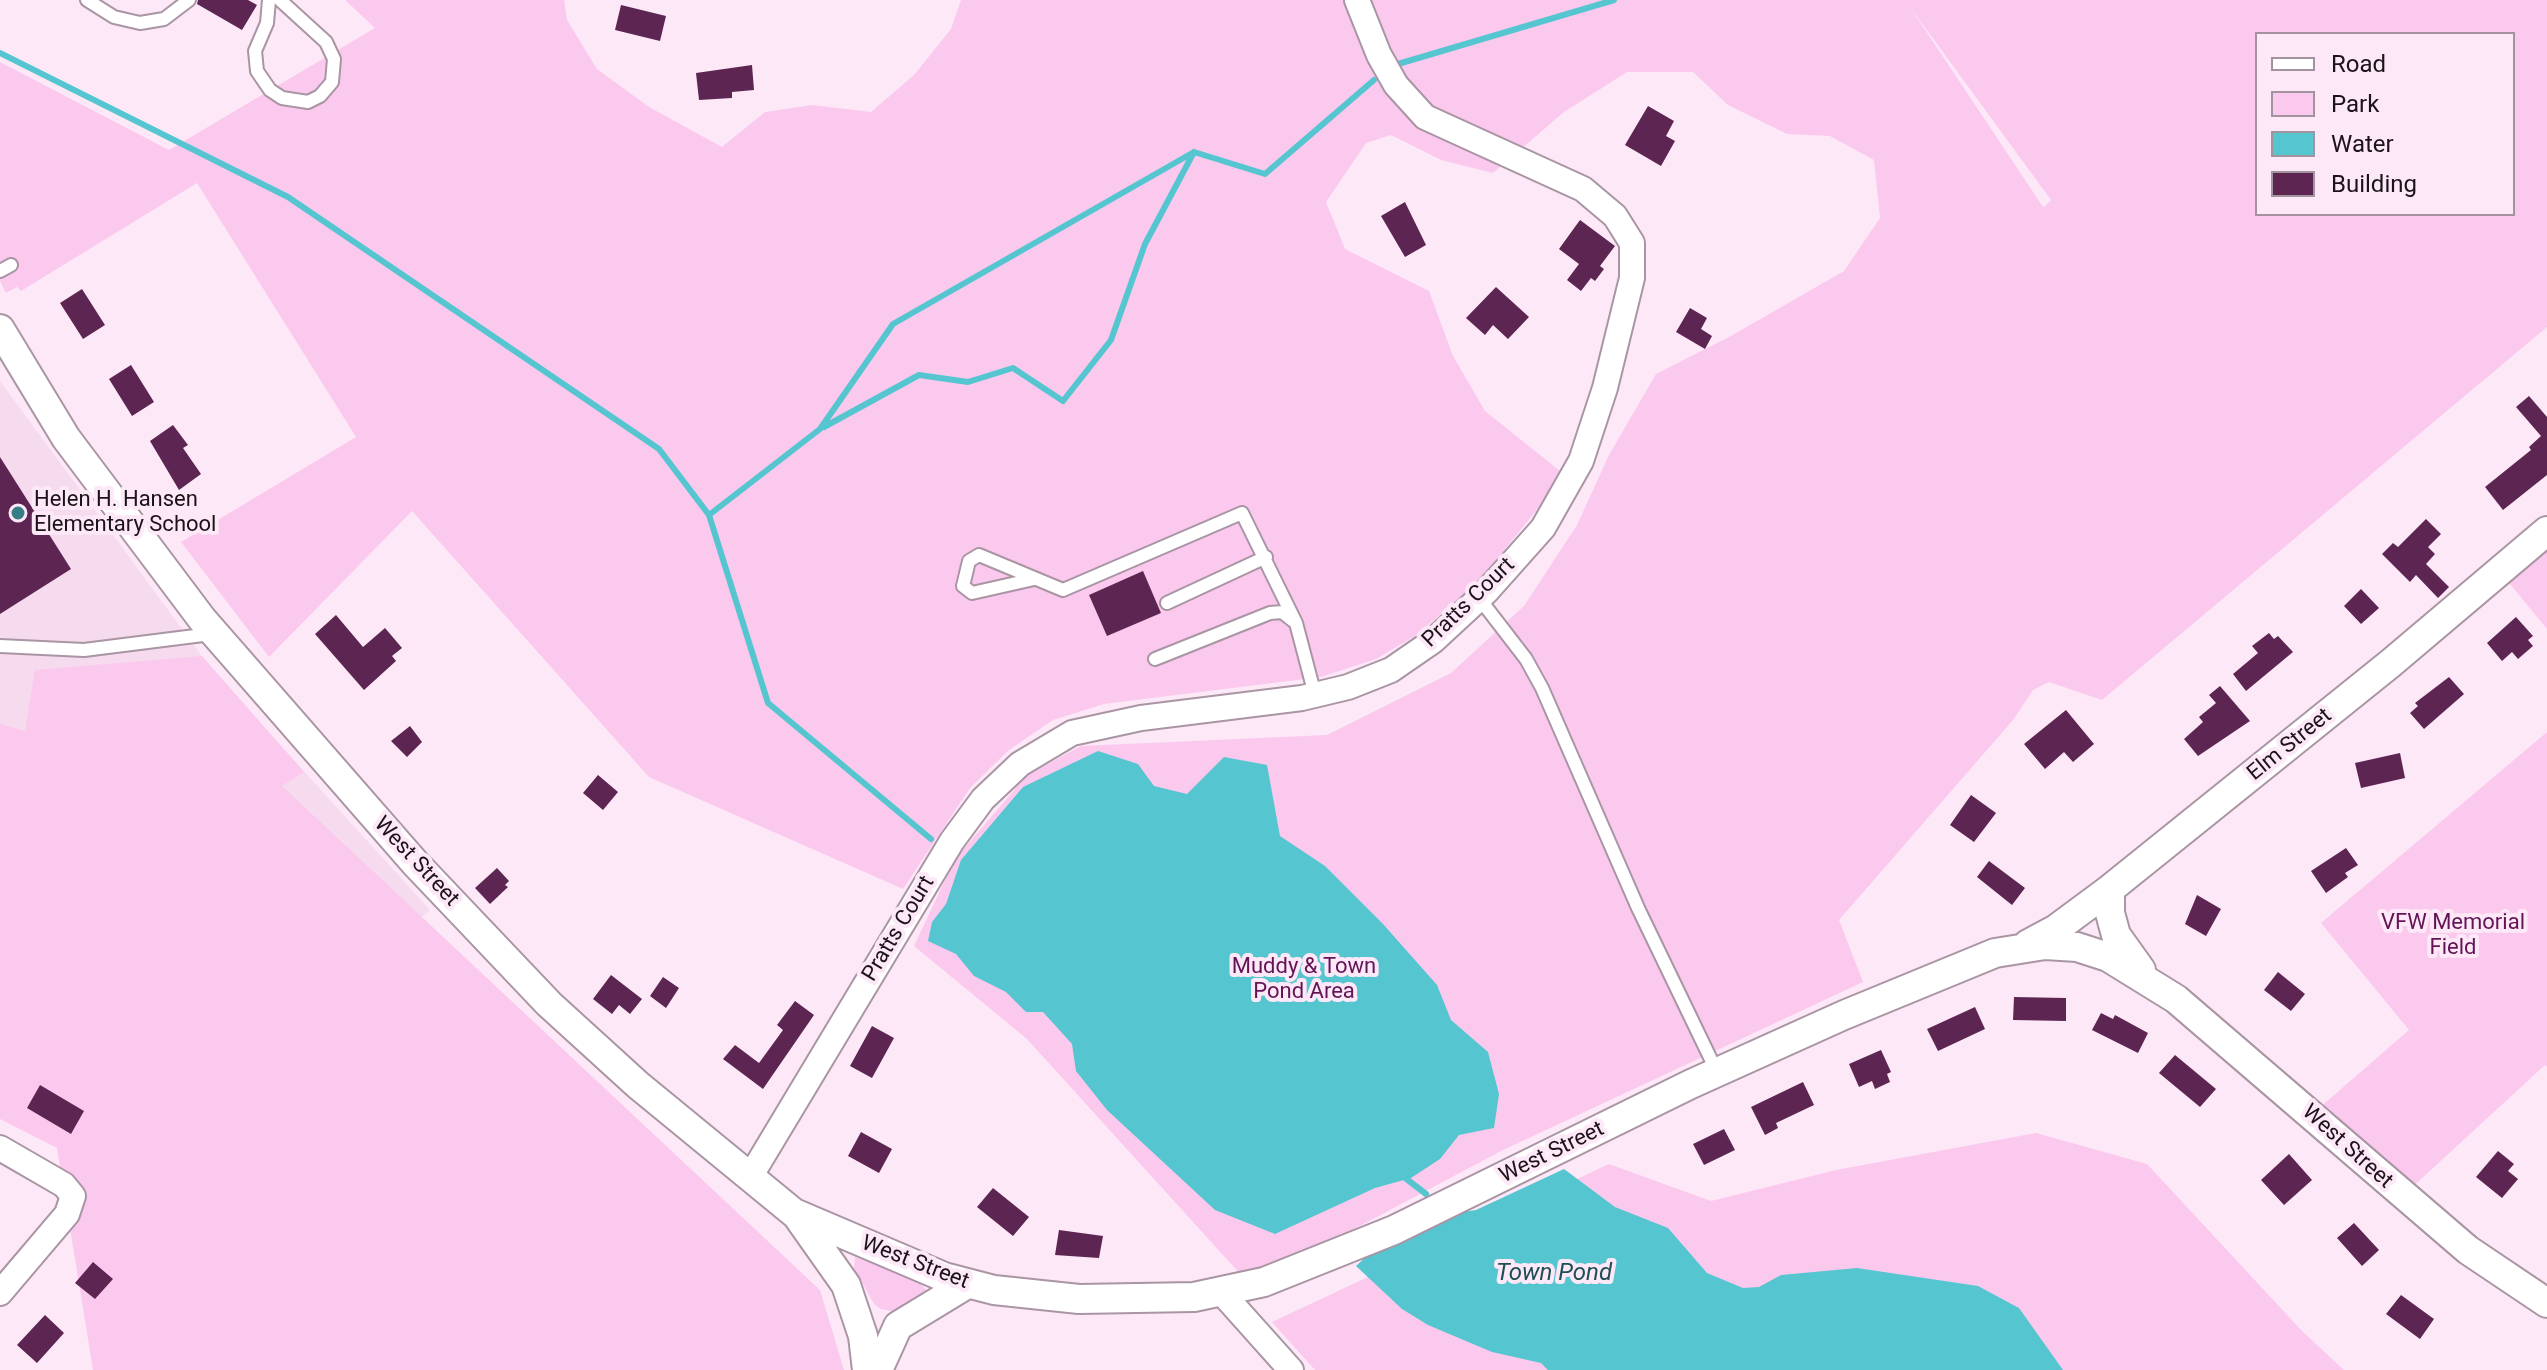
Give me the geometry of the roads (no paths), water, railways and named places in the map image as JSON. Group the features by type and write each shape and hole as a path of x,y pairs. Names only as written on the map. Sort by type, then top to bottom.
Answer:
{"street":[{"name":"Pratts Court","path":"750,1177 952,841 983,799 1020,764 1072,733 1141,718 1315,695 1348,687 1391,670 1433,641 1479,598 1543,528 1581,461 1605,388 1632,278 1632,243 1615,216 1583,189 1425,117 1396,85 1379,55 1357,0"},
{"name":"West Street","path":"0,329 66,438 214,634 395,840 541,995 638,1085 794,1213 967,1284 1079,1299 1162,1299 1223,1294 1308,1266 1394,1230 1717,1072 1932,978 1995,953 2023,946 2060,945 2085,949 2123,964 2201,1018 2468,1250 2547,1303"},
{"name":"Elm Street","path":"2023,946 2056,929 2110,889 2391,663 2547,531"},
{"name":"West Street","path":"2110,889 2110,913 2116,935 2153,983"},
{"path":"0,1148 64,1185 73,1196 67,1214 0,1293"},
{"path":"794,1213 846,1285 863,1336 867,1370"},
{"path":"878,1370 898,1326 967,1284"},
{"path":"1223,1294 1291,1370"}],"lane":[{"path":"87,0 114,17 140,23 164,19 189,0"},
{"path":"269,0 269,17 255,51 257,71 270,90 282,98 308,102 320,96 332,82 335,66 332,53 280,0"},
{"path":"1034,579 972,593 963,586 969,561 979,555 1063,590 1077,587 1242,513 1296,623 1315,695"},
{"path":"1167,603 1266,557"},
{"path":"1479,598 1526,659 1542,688 1638,908 1717,1072"},
{"path":"1155,659 1270,613 1288,614 1296,623"},
{"path":"0,646 84,650 214,634"}],"water":[{"path":"1098,751 1138,764 1154,786 1187,794 1224,757 1267,765 1280,836 1325,866 1383,924 1437,985 1451,1020 1488,1052 1499,1094 1494,1128 1459,1135 1440,1159 1411,1178 1375,1188 1275,1234 1215,1210 1107,1110 1076,1071 1072,1044 1043,1012 1026,1012 1006,992 974,976 956,954 928,941 932,922 946,904 961,860 1023,787"},
{"name":"Town Pond","path":"1564,1169 1615,1207 1668,1228 1707,1273 1743,1288 1759,1287 1781,1275 1857,1268 1978,1286 2019,1308 2063,1370 1548,1370 1541,1363 1492,1352 1428,1325 1402,1309 1356,1266 1372,1251 1437,1216 1476,1210"}],"waterway":[{"path":"1398,64 1614,0"},
{"path":"0,53 288,197 659,449 709,515 768,703 931,839"},
{"path":"709,515 820,429 893,324 1194,152 1265,174 1374,80"},
{"path":"824,427 919,375 968,382 1013,368 1063,401 1111,340 1145,244 1194,152"},
{"path":"1400,1174 1426,1194"}],"place":[{"name":"Helen H. Hansen Elementary School","path":"18,513"}],"park label":[{"name":"VFW Memorial Field","path":"2453,936"},
{"name":"Muddy & Town Pond Area","path":"1304,980"}]}
